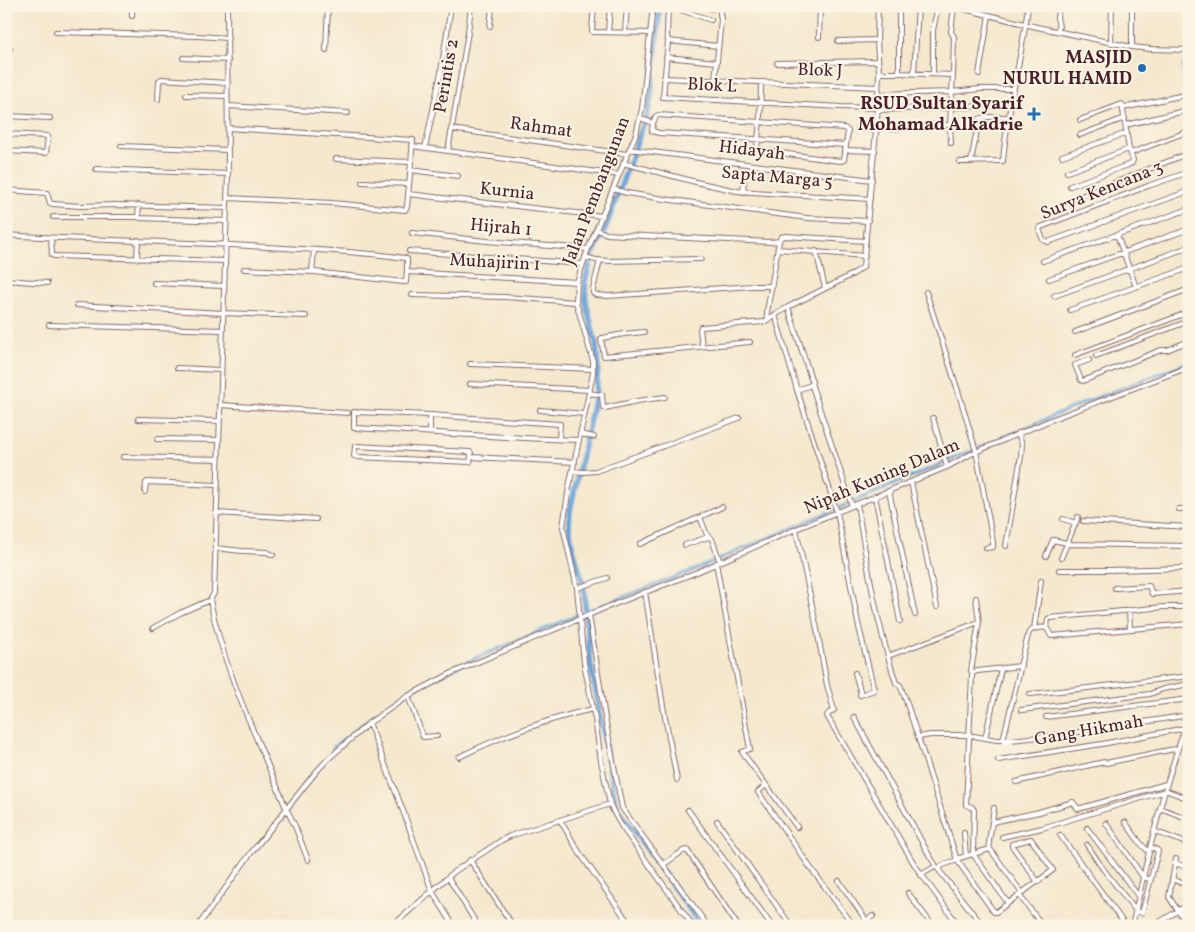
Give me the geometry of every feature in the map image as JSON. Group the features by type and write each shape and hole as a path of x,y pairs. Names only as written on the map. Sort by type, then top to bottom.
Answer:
{"street":[{"path":"132,6 132,16"},
{"path":"153,628 180,613 210,600 214,593 228,198 227,6"},
{"path":"326,50 328,6"},
{"path":"425,148 448,34 451,6"},
{"name":"Perintis 2","path":"448,151 471,6"},
{"path":"490,26 492,6"},
{"path":"594,6 592,32 651,33"},
{"path":"608,32 610,6"},
{"path":"625,32 627,6"},
{"path":"704,6 712,9"},
{"path":"715,80 721,20 719,6"},
{"path":"819,37 820,6"},
{"path":"702,346 701,327 764,322 788,307 862,269 864,266 877,130 879,73 877,40 878,6"},
{"path":"899,6 900,72"},
{"path":"914,73 918,6"},
{"path":"933,74 933,30 938,6"},
{"path":"951,143 953,6 1110,43 1132,47 1186,50"},
{"path":"960,162 1003,161 1010,105 1028,6"},
{"path":"1057,31 1057,17 1060,6"},
{"path":"1110,43 1112,6"},
{"path":"1132,6 1132,47"},
{"path":"654,7 667,7 711,20"},
{"name":"Jalan Pembangunan","path":"654,7 642,119 598,231 588,249 588,258 583,264 577,282 576,302 591,349 593,369 563,527 578,587 584,663 610,804 622,827 693,926"},
{"path":"664,78 668,41 667,7"},
{"path":"979,74 989,15"},
{"path":"56,32 228,38"},
{"path":"838,41 877,40"},
{"path":"668,41 718,46"},
{"path":"666,57 717,62"},
{"path":"183,58 228,60"},
{"path":"777,63 878,61"},
{"path":"879,73 900,72 953,75"},
{"name":"Blok J","path":"664,78 878,87"},
{"name":"Blok L","path":"664,78 663,97 878,109 1010,105"},
{"path":"158,99 159,81 161,79 228,83"},
{"path":"761,82 761,103 759,122 758,139 757,148 759,150 844,160 846,147 848,131 844,128 759,122 660,115 656,116 651,123 652,131 758,139 846,147 875,151"},
{"path":"878,94 1013,89"},
{"path":"1123,108 1188,93 1189,116"},
{"path":"186,95 228,96"},
{"path":"1070,186 1133,162 1121,104 1080,120"},
{"path":"228,106 348,113"},
{"path":"1126,126 1181,112 1188,108"},
{"path":"6,116 50,118"},
{"path":"971,162 979,118 1009,117"},
{"path":"1080,135 1125,118"},
{"path":"642,119 651,123"},
{"path":"891,129 950,125"},
{"path":"228,128 413,140 407,207 405,210 332,203 228,198"},
{"name":"Rahmat","path":"451,129 627,154"},
{"path":"858,129 877,130"},
{"path":"1067,172 1189,131"},
{"path":"1062,156 1127,133"},
{"path":"6,134 48,137 46,153 6,151"},
{"path":"121,146 228,150"},
{"path":"412,146 619,175"},
{"name":"Hidayah","path":"631,149 872,180"},
{"path":"1074,199 1189,153"},
{"path":"336,159 410,162"},
{"name":"Sapta Marga 5","path":"625,163 696,182 743,192 870,200"},
{"path":"1128,165 1132,176"},
{"path":"96,169 228,174"},
{"path":"410,170 458,176"},
{"name":"Surya Kencana 3","path":"1189,172 1040,226 1043,240 1048,242 1189,191"},
{"path":"743,192 744,181"},
{"path":"362,182 409,184"},
{"path":"6,190 47,193 50,203 53,204 227,208"},
{"path":"615,190 624,193 807,218 868,221"},
{"name":"Kurnia","path":"408,194 603,216"},
{"path":"139,205 139,217"},
{"path":"1043,262 1189,209"},
{"path":"53,217 139,217 226,221"},
{"path":"1049,279 1189,229"},
{"path":"598,231 607,234 779,241"},
{"name":"Hijrah 1","path":"412,233 588,249"},
{"path":"6,235 226,244 405,258 409,271 406,282 404,282 312,272 244,269"},
{"path":"1117,235 1136,287"},
{"path":"855,673 860,695 874,690 858,624 837,512 773,318 768,316 767,312 781,236 866,241"},
{"path":"51,238 52,255 54,256 225,260"},
{"path":"137,258 138,240"},
{"path":"1054,296 1189,247"},
{"path":"778,249 865,256"},
{"path":"312,272 314,250"},
{"path":"409,251 583,264"},
{"path":"816,251 825,288"},
{"path":"588,258 598,260 701,259"},
{"path":"598,260 593,289 593,293 596,295 608,296 772,286"},
{"path":"1070,310 1189,268"},
{"name":"Muhajirin 1","path":"409,271 577,282"},
{"path":"6,280 47,283"},
{"path":"154,283 224,286"},
{"path":"1075,332 1189,289"},
{"path":"926,292 976,449 993,542 992,547 986,548"},
{"path":"412,295 505,297 576,302"},
{"path":"77,305 306,316"},
{"path":"789,310 812,382 811,385 797,390"},
{"path":"1075,355 1189,312"},
{"path":"1096,356 1189,321"},
{"path":"49,325 222,330"},
{"path":"644,332 602,338 600,347 604,356 750,342"},
{"path":"1089,360 1075,365 1083,381 1160,350 1167,350 1189,341"},
{"path":"470,364 593,369"},
{"name":"Nipah Kuning Dalam","path":"198,926 251,853 321,766 369,723 408,696 452,673 580,617 588,616 697,572 718,561 911,482 976,449 1189,367"},
{"path":"177,368 221,370"},
{"path":"470,384 589,392 602,395 603,407 605,408 665,397"},
{"path":"812,386 852,506"},
{"path":"220,405 348,413"},
{"path":"540,410 585,414"},
{"path":"560,439 560,424 354,412 354,428 430,432 560,439 579,440"},
{"path":"430,415 430,432"},
{"path":"574,471 596,471 739,418"},
{"path":"933,418 946,463"},
{"path":"138,419 219,421"},
{"path":"580,434 594,437"},
{"path":"1006,546 1021,456 1022,444 1018,434"},
{"path":"157,439 219,440"},
{"path":"355,446 470,452 471,457 470,462 354,456 355,446"},
{"path":"123,457 218,459"},
{"path":"471,457 575,462"},
{"path":"145,492 147,482 217,485"},
{"path":"911,482 937,607"},
{"path":"889,491 915,615"},
{"path":"875,496 900,621"},
{"path":"857,504 876,607 888,656 896,683 900,685 905,698 956,859 994,912 996,912 1008,903 1038,882 1053,871 1032,838 1012,844 1038,882"},
{"path":"640,544 722,507"},
{"path":"1179,509 1189,510"},
{"path":"216,513 316,519"},
{"path":"700,517 708,537 712,539 718,561 750,749 742,752 798,827"},
{"path":"1060,558 1078,517"},
{"path":"1062,519 1076,523"},
{"path":"1083,521 1189,527"},
{"path":"796,529 833,709 828,714 828,718 921,875 959,926"},
{"path":"685,545 708,537"},
{"path":"1046,556 1053,540 1067,544 1189,546"},
{"path":"215,548 267,552 273,555"},
{"path":"1059,570 1189,568"},
{"path":"578,587 607,578"},
{"path":"1034,629 1041,581"},
{"path":"1115,588 1149,586 1151,594 1189,591"},
{"path":"645,592 677,780"},
{"path":"976,598 979,622 971,671 973,673 971,679 968,735 966,804 974,809 973,854 1008,903"},
{"path":"210,600 230,673 308,860"},
{"path":"1189,607 1164,607 1050,618 1048,619 1047,628 1051,636 1189,624"},
{"path":"1129,610 1130,628"},
{"path":"588,616 622,808 708,926"},
{"path":"888,656 979,622"},
{"path":"1003,740 1028,633 1034,629 1047,628"},
{"path":"973,673 1021,665"},
{"path":"985,738 1000,669"},
{"path":"1030,694 1189,676"},
{"path":"1021,710 1150,694 1163,689 1189,684"},
{"path":"408,696 423,737 437,736"},
{"path":"1046,717 1189,699"},
{"path":"459,757 488,742 515,732 574,713 593,709"},
{"path":"854,717 880,762 910,822 937,867 983,926"},
{"path":"918,738 932,735 968,735 1011,740 1189,717 1166,784 1132,926"},
{"path":"369,723 432,891 454,926"},
{"name":"Gang Hikmah","path":"998,760 1102,744 1185,728"},
{"path":"1016,782 1104,762 1177,749"},
{"path":"993,822 1073,802 1078,809 1166,784"},
{"path":"766,786 758,792 854,926"},
{"path":"1002,837 1042,828 1165,791 1189,799"},
{"path":"392,926 455,871 506,838 610,804"},
{"path":"994,808 989,842 990,849 1043,926"},
{"path":"1160,808 1189,819"},
{"path":"688,810 772,926"},
{"path":"560,820 579,852 631,926"},
{"path":"716,821 792,926"},
{"path":"1087,845 1136,911 1143,912 1158,850 1150,850 1141,844 1125,822"},
{"path":"1106,823 1143,877 1151,880"},
{"path":"1087,828 1139,898"},
{"path":"1154,831 1189,844"},
{"path":"964,833 966,856"},
{"path":"1060,835 1126,926"},
{"path":"921,875 956,859 990,849"},
{"path":"664,864 683,850 687,850 738,926"},
{"path":"470,860 513,926"},
{"path":"1188,926 1169,897 1176,861 1189,868"},
{"path":"448,877 478,926"},
{"path":"1172,880 1189,886"},
{"path":"839,881 866,920"},
{"path":"1140,892 1148,894"},
{"path":"908,894 933,926"},
{"path":"1153,926 1189,904"},
{"path":"687,918 697,910"},
{"path":"858,926 872,916"},
{"path":"1161,921 1164,926"}],"waterway":[{"path":"660,6 648,112 604,232 592,256 585,282 586,302 596,344 598,367 596,391 570,511 569,525 572,545 584,587 591,667 615,800 619,810 701,926"},
{"path":"1184,93 1182,66 1189,46"},
{"path":"1184,97 1185,108"},
{"path":"1185,112 1189,134"},
{"path":"333,748 374,715 409,691 467,662 580,614 696,569 1086,402 1189,362"}],"place":[{"name":"MASJID NURUL HAMID","path":"1142,68"},
{"name":"RSUD Sultan Syarif Mohamad Alkadrie","path":"1034,114"}]}
